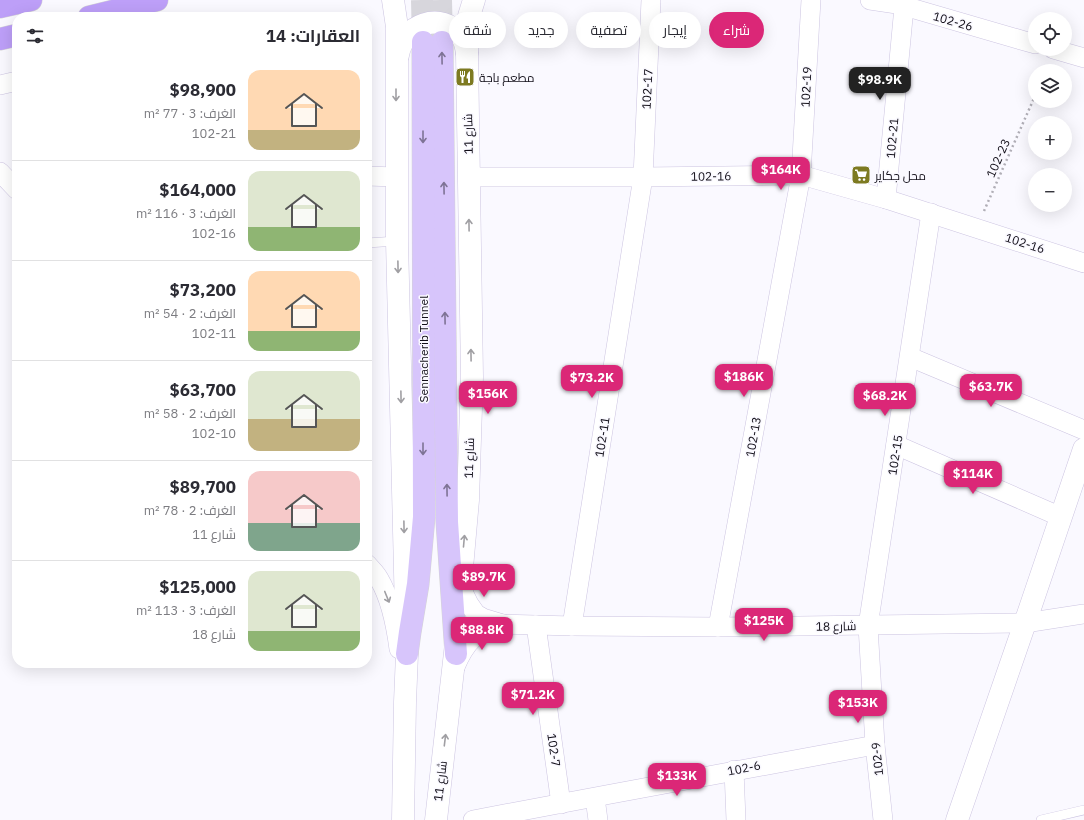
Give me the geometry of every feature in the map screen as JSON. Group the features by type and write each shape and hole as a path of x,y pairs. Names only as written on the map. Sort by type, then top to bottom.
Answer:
{"highway":[{"path":"0,8 31,0"},
{"path":"109,12 156,0"},
{"path":"0,39 12,36"}],"main road":[{"path":"393,0 397,27 397,241 407,654 403,820"},
{"name":"شارع 11","path":"436,820 455,662 468,500 472,377 467,53 469,16 474,0"},
{"path":"397,60 399,49 409,32 416,26 425,24 436,23 446,25 455,30 462,36 467,53"},
{"name":"Sennacherib Tunnel","path":"407,654 418,584 424,517 433,42 447,522 455,662"},
{"path":"957,820 1084,449"}],"street":[{"name":"102-17","path":"643,177 651,0"},
{"name":"102-19","path":"801,175 811,0"},
{"name":"102-26","path":"870,0 904,7 1028,42"},
{"name":"102-21","path":"886,199 904,7"},
{"path":"1072,54 1084,58"},
{"path":"0,85 12,83"},
{"path":"0,172 12,185"},
{"name":"102-16","path":"469,177 801,175 886,199 1084,263"},
{"name":"102-13","path":"718,628 801,175"},
{"path":"372,176 396,177"},
{"name":"102-11","path":"572,626 643,177"},
{"name":"102-15","path":"868,626 931,213"},
{"path":"910,357 1084,430"},
{"path":"896,445 1061,516"},
{"path":"372,570 379,579 389,602 396,627 405,702"},
{"path":"461,576 464,594 476,614 483,618 503,624"},
{"name":"شارع 18","path":"503,624 718,628 868,626 1025,623 1084,614"},
{"path":"455,662 472,639 481,631 503,624"},
{"name":"102-7","path":"536,625 561,804"},
{"name":"102-9","path":"868,626 875,744 883,820"},
{"name":"102-6","path":"473,820 875,744"},
{"path":"734,770 736,820"},
{"path":"595,798 598,820"}],"lane":[{"path":"372,243 397,241"},
{"path":"1041,820 1084,810"}],"path":[{"name":"102-23","path":"977,228 1030,108"}],"tunnel":[{"path":"422,0 423,42"},
{"path":"441,0 442,42"}],"place":[{"name":"مطعم باجة","path":"465,77"},
{"name":"محل جكاير","path":"861,175"}]}
